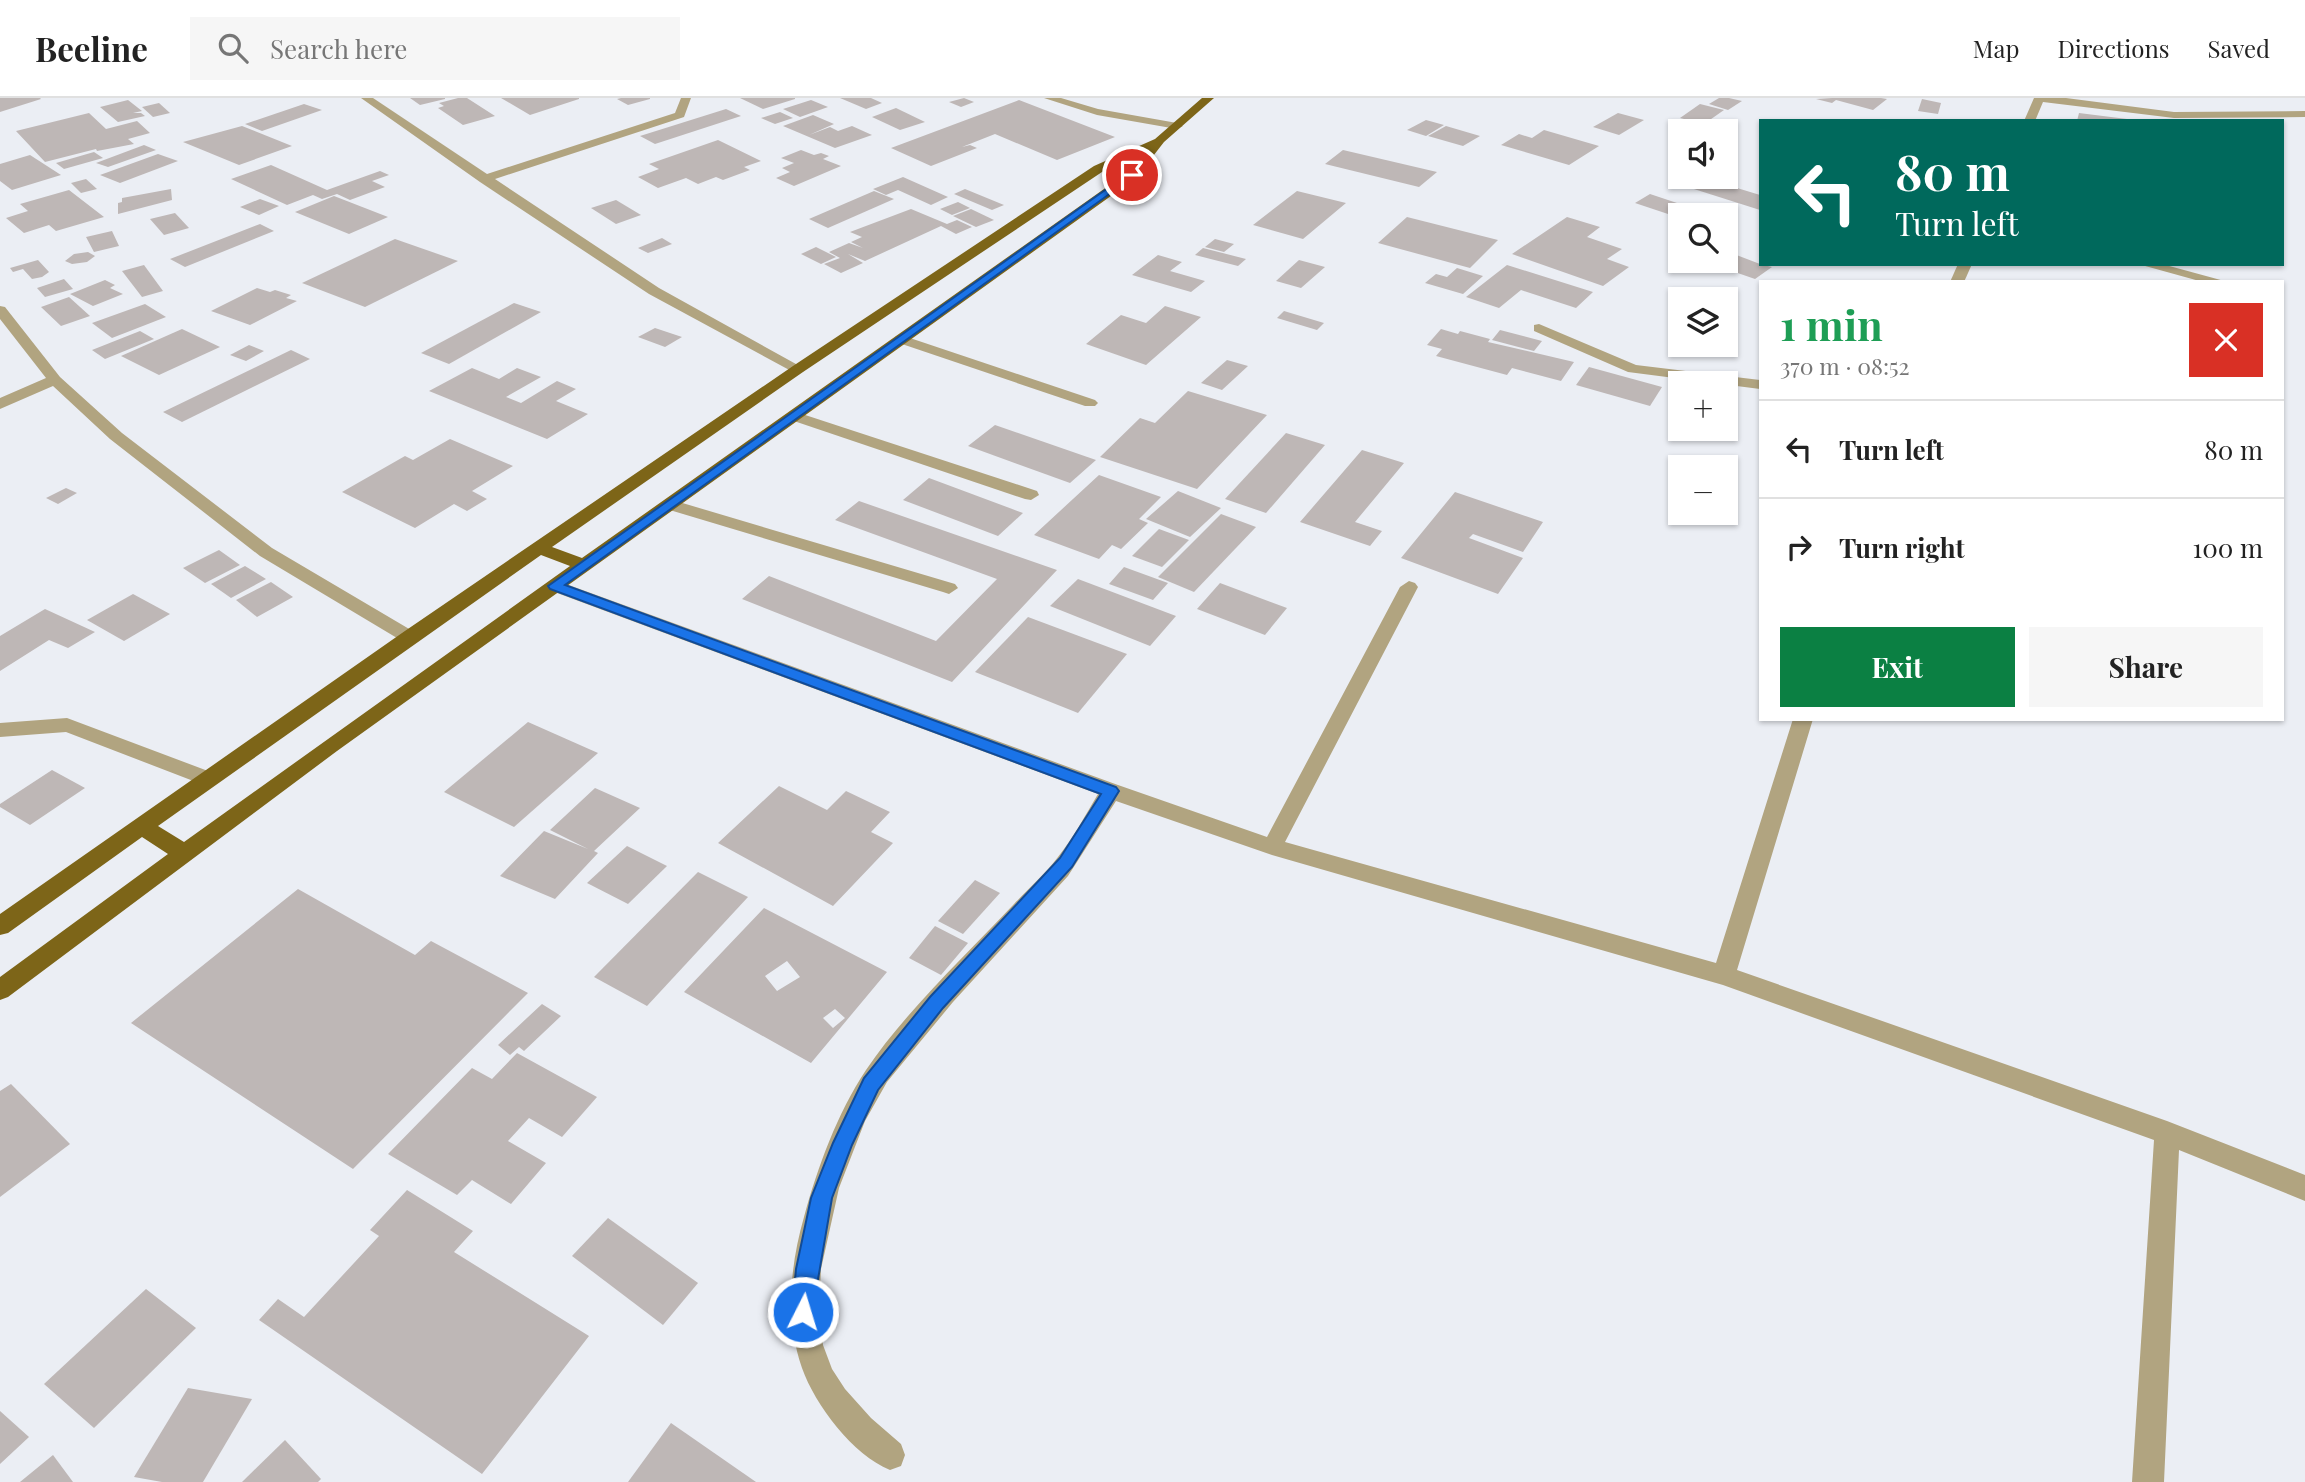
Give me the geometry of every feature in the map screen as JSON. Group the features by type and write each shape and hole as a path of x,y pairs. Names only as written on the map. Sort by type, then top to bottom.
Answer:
{"main road":[{"path":"0,990 583,565 1132,175 1160,140 1209,98"},
{"path":"0,926 409,637 798,369 1098,169 1160,140"},
{"path":"540,548 583,565"},
{"path":"141,826 185,853"}],"street":[{"path":"366,98 654,290 798,369"},
{"path":"484,179 680,116 687,98"},
{"path":"1049,98 1097,112 1177,126"},
{"path":"2030,119 2046,98 2174,115 2305,114"},
{"path":"2153,266 2212,280"},
{"path":"0,310 55,380 116,436 266,552 409,637"},
{"path":"1539,328 1633,369 1759,385"},
{"path":"901,339 1090,403"},
{"path":"0,404 55,380"},
{"path":"793,416 1031,495"},
{"path":"669,504 949,588"},
{"path":"555,586 1111,791 1272,847 1724,975 2167,1133 2305,1189"},
{"path":"1272,847 1409,587"},
{"path":"1724,975 1802,721"},
{"path":"0,730 66,725 209,779"},
{"path":"890,1455 841,1410 819,1375 809,1346 803,1312 807,1269 822,1198 842,1143 871,1084 936,1002 1066,863 1111,791"},
{"path":"2148,1482 2167,1133"}],"building":[{"path":"0,98 40,98 41,99 0,112"},
{"path":"410,98 445,98 445,99 420,105"},
{"path":"467,98 495,116 463,125 438,108 444,106 439,103"},
{"path":"501,98 579,98 579,99 530,115"},
{"path":"740,98 795,98 795,99 763,109"},
{"path":"840,98 871,98 882,103 866,109"},
{"path":"964,98 974,102 961,107 949,102"},
{"path":"1719,98 1742,101 1728,110 1709,104"},
{"path":"617,99 650,99 628,105"},
{"path":"1816,99 1887,99 1873,110 1836,100 1832,103"},
{"path":"1922,99 1941,103 1938,114 1918,111"},
{"path":"128,100 142,111 133,113 145,116 118,122 100,107"},
{"path":"811,100 828,107 800,117 783,109"},
{"path":"1019,100 1115,137 1057,160 995,134 962,147 970,145 977,148 931,166 891,148"},
{"path":"159,103 170,113 153,117 142,107"},
{"path":"304,104 322,110 262,131 245,124"},
{"path":"1700,104 1724,110 1711,119 1680,118"},
{"path":"896,108 925,122 900,130 872,117"},
{"path":"726,109 741,116 655,144 640,136"},
{"path":"780,112 793,118 775,124 761,118"},
{"path":"89,113 106,129 137,121 150,133 128,139 134,144 97,151 96,149 45,162 16,131"},
{"path":"1618,113 1644,120 1619,135 1593,127"},
{"path":"2079,113 2127,119 2078,119"},
{"path":"813,115 834,124 809,135 830,127 838,131 852,126 872,135 835,148 783,126"},
{"path":"1426,120 1444,125 1426,136 1407,130"},
{"path":"242,126 292,146 239,165 183,142"},
{"path":"1446,126 1480,136 1463,146 1428,136"},
{"path":"1544,130 1599,146 1569,165 1501,145 1519,134 1532,138"},
{"path":"718,140 761,161 744,167 750,170 723,180 716,177 698,184 686,178 658,188 638,177 659,169 649,164"},
{"path":"144,145 156,150 108,167 96,163"},
{"path":"801,150 814,155 821,153 829,156 823,159 841,166 794,186 776,178 790,172 782,168 794,163 781,158"},
{"path":"1343,150 1437,172 1419,187 1325,164"},
{"path":"94,152 103,158 64,169 56,163"},
{"path":"158,154 178,161 120,183 100,175"},
{"path":"30,155 61,175 12,190 0,181 0,164"},
{"path":"271,165 327,190 380,171 389,175 372,181 385,187 350,200 337,194 322,199 313,195 287,205 231,179"},
{"path":"903,177 948,197 931,205 898,190 886,195 873,189"},
{"path":"86,179 97,189 81,193 71,183"},
{"path":"1738,188 1759,195 1759,210 1694,189"},
{"path":"171,189 172,200 118,214 118,203 122,202 122,198"},
{"path":"965,189 1004,205 992,210 954,194"},
{"path":"69,190 104,217 56,231 49,225 24,233 6,218 28,211 20,204"},
{"path":"874,191 894,199 828,228 809,219"},
{"path":"1297,191 1346,203 1303,239 1253,225"},
{"path":"1650,194 1677,203 1668,203 1668,214 1635,203"},
{"path":"334,196 388,217 349,234 295,212"},
{"path":"260,199 279,206 259,215 240,207"},
{"path":"616,200 641,215 616,224 591,208"},
{"path":"958,202 970,208 952,215 940,209"},
{"path":"911,209 947,224 957,220 972,227 956,234 941,226 865,261 848,254 863,263 841,273 824,264 840,258 829,252 849,243 863,248 851,242 862,237 850,232"},
{"path":"971,209 994,220 976,227 953,216"},
{"path":"175,213 189,228 164,235 150,219"},
{"path":"1407,217 1498,240 1470,268 1378,243"},
{"path":"1567,217 1600,227 1587,237 1622,249 1607,259 1629,267 1603,286 1512,254"},
{"path":"260,224 274,231 185,267 170,259"},
{"path":"112,231 119,246 94,252 86,237"},
{"path":"662,238 672,244 648,253 638,248"},
{"path":"395,239 458,261 365,307 302,283"},
{"path":"1215,239 1234,244 1224,252 1205,247"},
{"path":"816,247 836,257 821,264 801,254"},
{"path":"1203,248 1246,259 1238,266 1195,255"},
{"path":"88,252 95,256 87,262 72,264 65,261 74,254"},
{"path":"1158,255 1182,262 1170,271 1205,281 1191,292 1132,275"},
{"path":"1738,256 1759,264 1759,266 1772,267 1755,279 1738,273"},
{"path":"38,260 49,272 42,277 32,279 23,269 13,272 10,268"},
{"path":"1299,260 1325,267 1301,288 1276,281"},
{"path":"144,265 163,291 142,297 122,271"},
{"path":"1507,265 1593,292 1576,308 1521,290 1499,308 1466,297"},
{"path":"1457,268 1483,276 1463,294 1425,283 1436,274 1447,277"},
{"path":"64,279 73,289 45,297 37,288"},
{"path":"105,280 115,285 110,288 123,294 93,306 70,294"},
{"path":"257,288 291,295 286,298 297,301 250,325 211,311"},
{"path":"69,297 90,316 61,326 41,307"},
{"path":"514,303 541,312 449,364 421,353"},
{"path":"145,304 166,317 112,338 92,323"},
{"path":"1165,306 1201,317 1146,365 1086,344 1121,315 1146,323"},
{"path":"1284,311 1324,323 1317,330 1277,318"},
{"path":"655,328 682,337 665,347 638,337"},
{"path":"182,329 220,347 159,375 121,356"},
{"path":"1441,329 1458,334 1460,331 1490,339 1488,342 1574,362 1561,381 1512,368 1507,375 1436,356 1442,349 1427,345"},
{"path":"1500,330 1542,341 1534,351 1492,340"},
{"path":"140,331 154,339 105,359 92,350"},
{"path":"249,345 264,351 246,361 230,355"},
{"path":"291,350 310,359 182,422 163,412"},
{"path":"1227,360 1248,366 1222,390 1201,383"},
{"path":"1589,367 1662,387 1650,406 1576,385"},
{"path":"472,368 499,379 517,368 541,377 506,397 521,403 557,381 576,389 556,401 588,414 547,439 429,391"},
{"path":"1188,391 1267,415 1197,489 1100,457 1140,418 1155,423"},
{"path":"995,425 1096,460 1070,483 968,446"},
{"path":"1286,433 1325,445 1266,513 1225,499"},
{"path":"450,439 513,466 472,491 487,499 467,511 454,504 415,528 342,492 405,456 413,460"},
{"path":"1362,450 1404,463 1355,522 1382,531 1370,546 1300,522"},
{"path":"1099,475 1161,497 1139,519 1148,523 1121,549 1112,545 1099,559 1034,535"},
{"path":"929,478 1023,513 998,536 903,500"},
{"path":"66,488 77,493 58,504 46,498"},
{"path":"1178,491 1221,508 1190,537 1146,519"},
{"path":"1455,492 1543,522 1523,552 1473,534 1469,538 1523,558 1498,594 1401,558"},
{"path":"859,501 1057,570 952,682 742,599 769,576 936,641 997,579 835,520"},
{"path":"1221,514 1256,527 1194,592 1158,577"},
{"path":"1159,529 1189,540 1162,567 1132,556"},
{"path":"219,550 240,565 205,583 183,568"},
{"path":"245,566 266,579 231,598 211,584"},
{"path":"1124,567 1168,583 1153,600 1109,584"},
{"path":"1078,579 1176,616 1150,646 1050,606"},
{"path":"271,582 293,597 257,617 236,600"},
{"path":"1220,583 1287,608 1265,635 1197,609"},
{"path":"133,594 170,614 124,641 87,620"},
{"path":"45,609 95,632 68,648 49,640 0,671 0,636"},
{"path":"1028,617 1127,654 1078,713 975,672"},
{"path":"528,722 598,753 514,827 444,792"},
{"path":"52,770 85,788 30,825 0,807 0,804"},
{"path":"779,786 827,810 846,791 890,812 871,832 893,843 833,906 718,843"},
{"path":"595,788 640,808 594,851 598,853 555,899 500,876 544,831 588,849 550,830"},
{"path":"627,846 667,866 628,904 587,883"},
{"path":"698,872 748,897 647,1006 594,977"},
{"path":"975,880 1000,893 963,934 938,921"},
{"path":"298,889 415,955 431,941 528,993 353,1169 131,1023"},
{"path":"764,908 887,972 811,1063 684,992","holes":["787,961 800,977 777,991 765,976","835,1009 845,1018 833,1028 823,1018"]},
{"path":"935,926 968,943 941,975 909,958"},
{"path":"542,1004 561,1016 524,1051 519,1047 510,1055 498,1045"},
{"path":"517,1053 597,1097 562,1137 529,1118 508,1141 546,1163 511,1204 472,1180 457,1195 388,1154 472,1068 492,1079"},
{"path":"11,1084 70,1144 0,1197 0,1091"},
{"path":"407,1190 473,1231 454,1252 589,1336 482,1474 259,1320 278,1299 304,1317 379,1236 370,1230"},
{"path":"608,1218 698,1283 663,1325 572,1256"},
{"path":"146,1289 196,1328 94,1428 44,1384"},
{"path":"188,1388 252,1399 203,1482 162,1482 134,1477"},
{"path":"0,1411 29,1437 0,1464"},
{"path":"671,1423 756,1482 628,1482"},
{"path":"285,1440 321,1479 318,1482 242,1482"},
{"path":"53,1455 73,1482 20,1482"}],"route":[{"path":"803,1312 807,1269 822,1198 842,1143 871,1084 936,1002 1066,863 1111,791 555,586 1132,175"}]}
